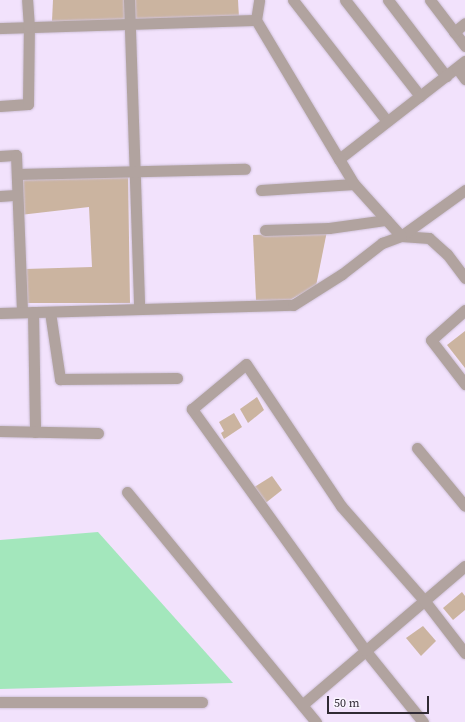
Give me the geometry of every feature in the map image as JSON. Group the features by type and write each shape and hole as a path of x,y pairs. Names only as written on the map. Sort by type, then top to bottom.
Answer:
{"street":[{"path":"0,106 28,104 29,27 27,0"},
{"path":"128,0 139,309"},
{"path":"259,0 256,20 354,184 401,236 429,238 447,254 465,278"},
{"path":"293,0 387,121"},
{"path":"345,0 420,96"},
{"path":"388,0 446,76"},
{"path":"430,0 465,46"},
{"path":"0,28 256,20"},
{"path":"454,32 465,23"},
{"path":"339,159 461,64 465,79"},
{"path":"0,156 16,155 16,195 22,312"},
{"path":"17,174 245,169"},
{"path":"261,190 354,184"},
{"path":"0,313 293,305 342,274 382,243 401,236 465,190"},
{"path":"0,196 16,195"},
{"path":"265,230 329,228 386,220"},
{"path":"465,310 431,340 465,384"},
{"path":"33,312 35,432"},
{"path":"50,312 60,379 177,378"},
{"path":"423,722 365,650 192,409 246,364 341,506 424,600 465,652"},
{"path":"0,432 98,433"},
{"path":"417,448 465,506"},
{"path":"127,492 316,722"},
{"path":"302,705 465,566"},
{"path":"0,702 202,702"}],"green space":[{"path":"98,532 233,683 0,689 0,540"}],"building":[{"path":"53,0 125,0 126,21 52,21"},
{"path":"133,0 238,0 239,18 133,20"},
{"path":"128,174 130,303 26,303 25,269 92,267 89,207 20,215 21,177"},
{"path":"327,231 316,286 290,300 256,300 253,235"},
{"path":"465,331 465,368 447,345"},
{"path":"257,397 264,410 248,423 240,409"},
{"path":"234,413 242,427 224,439 221,433 224,431 219,422"},
{"path":"272,476 282,490 263,505 253,488"},
{"path":"462,592 465,596 465,610 453,620 443,608"},
{"path":"423,626 436,641 421,656 406,638"}]}
